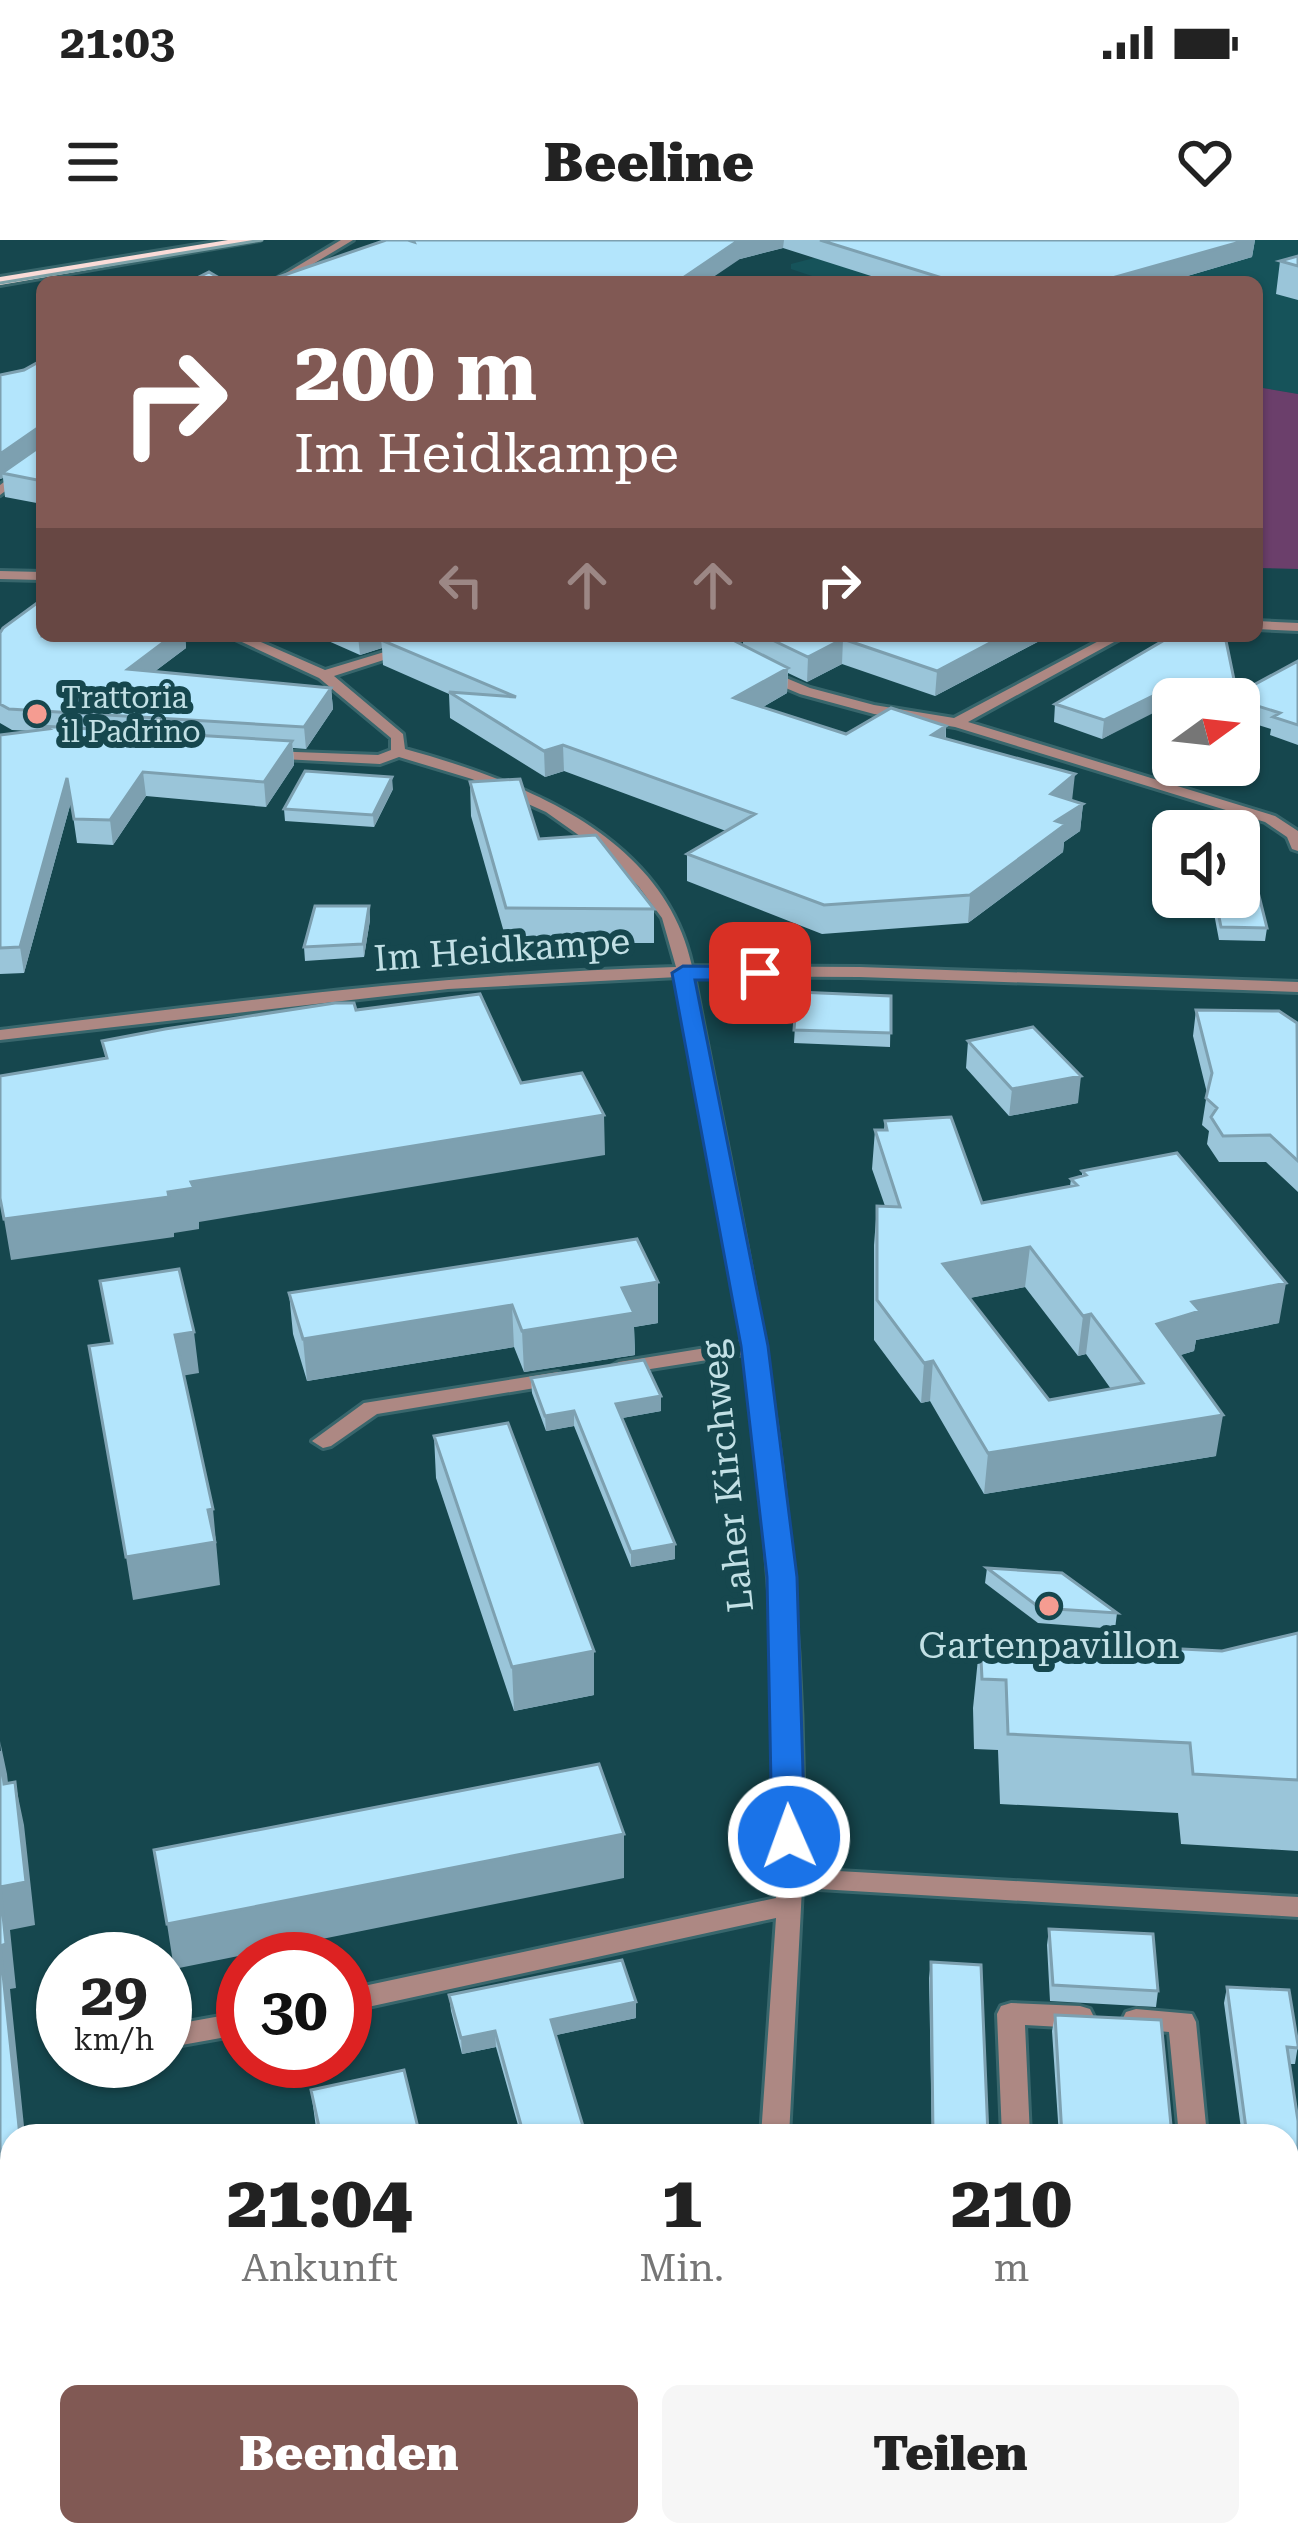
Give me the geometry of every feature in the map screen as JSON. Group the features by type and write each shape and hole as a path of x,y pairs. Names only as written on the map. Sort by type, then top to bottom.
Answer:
{"main road":[{"path":"0,281 253,240"}],"street":[{"path":"286,276 348,240"},
{"path":"0,491 36,463"},
{"path":"0,472 22,474"},
{"path":"0,574 36,576"},
{"path":"1263,626 1298,627"},
{"path":"244,753 380,760 398,752 398,737 324,675 256,642"},
{"path":"324,675 431,642"},
{"path":"732,642 733,656 760,673 925,722 956,723 1270,819 1294,835 1298,846"},
{"path":"956,723 1107,642"},
{"name":"Laher Kirchweg","path":"398,752 455,767 587,826 612,846 673,922 754,1346 782,1577 792,1892 776,2124"},
{"name":"Im Heidkampe","path":"0,1035 413,988 683,973 1298,987"},
{"path":"322,1441 370,1408 754,1346"},
{"path":"372,1994 792,1892 1298,1907"},
{"path":"1016,2124 1011,2014 1182,2022 1192,2124"}],"shaded area":[{"path":"883,240 1298,240 1298,394 1263,388 1263,276 812,276 791,269 791,264"},
{"path":"1263,388 1298,394 1298,569 1263,568"}],"building":[{"path":"386,240 739,240 686,276 281,276"},
{"path":"820,240 1247,240 1119,276 936,276"},
{"path":"36,363 36,429 0,454 0,375"},
{"path":"36,449 36,480 2,473"},
{"path":"36,604 36,642 164,642 128,669 331,688 304,727 9,709 0,704 3,628"},
{"path":"386,642 737,642 788,668 734,698 846,734 891,708 946,726 932,735 1075,774 1051,794 1083,804 1056,821 1066,824 970,895 824,905 687,854 755,814 563,745 544,751 449,692 516,697"},
{"path":"777,642 837,642 808,657"},
{"path":"852,642 992,642 937,671"},
{"path":"1161,642 1226,642 1234,678 1152,678 1152,696 1104,720 1055,704"},
{"path":"1298,661 1298,725 1273,717 1280,713 1260,707 1260,682"},
{"path":"41,726 292,741 264,782 143,772 110,820 74,819 67,778 20,947 0,948 0,735 48,729"},
{"path":"305,771 392,777 373,815 284,809"},
{"path":"520,779 539,839 596,835 654,909 506,908 470,782"},
{"path":"1260,900 1267,928 1221,927 1219,918 1260,918"},
{"path":"315,906 369,906 363,944 304,947"},
{"path":"797,992 891,996 891,1033 794,1030"},
{"path":"480,994 521,1083 582,1073 604,1115 191,1182 194,1188 168,1192 169,1197 4,1219 0,1076 107,1058 102,1041 165,1029 335,1003 354,1003 356,1010"},
{"path":"1196,1010 1279,1011 1297,1023 1298,1161 1270,1135 1223,1136 1211,1117 1217,1108 1206,1098 1212,1073"},
{"path":"1033,1027 1081,1076 1012,1089 968,1041"},
{"path":"951,1117 982,1203 1077,1185 1071,1179 1086,1175 1082,1171 1177,1153 1286,1283 1192,1302 1200,1311 1157,1324 1223,1415 988,1453 933,1361 924,1363 877,1300 877,1206 900,1207 875,1130 887,1130 885,1121","holes":["1030,1247 1083,1316 1091,1314 1143,1383 1049,1400 943,1264"]},
{"path":"637,1239 658,1282 622,1288 634,1313 522,1331 512,1305 303,1339 289,1293"},
{"path":"179,1269 194,1332 175,1335 213,1509 208,1510 215,1542 126,1557 89,1346 112,1343 100,1281"},
{"path":"644,1360 661,1396 616,1404 675,1544 631,1552 574,1411 545,1416 531,1378"},
{"path":"508,1423 594,1651 512,1667 434,1436"},
{"path":"987,1568 1062,1573 1117,1613 1040,1608"},
{"path":"1298,1633 1298,1780 1193,1774 1190,1743 1008,1734 1006,1680 982,1679 980,1639 1222,1651"},
{"path":"0,1751 4,1784 15,1782 26,1882 0,1887"},
{"path":"599,1764 624,1834 167,1924 154,1850"},
{"path":"0,1887 6,1944 0,1946"},
{"path":"1049,1929 1153,1934 1158,1991 1053,1985"},
{"path":"0,1946 19,2124 0,2124"},
{"path":"622,1960 636,2002 551,2020 582,2124 521,2124 495,2031 461,2038 449,1995"},
{"path":"931,1962 981,1965 988,2124 933,2124"},
{"path":"1227,1987 1289,1990 1298,2048 1287,2047 1298,2124 1245,2124"},
{"path":"1055,2015 1161,2020 1171,2124 1061,2124"},
{"path":"404,2070 417,2124 318,2124 311,2090 372,2088 372,2077"}],"tram line":[{"path":"43,276 262,240"},
{"path":"0,283 36,277"}],"place":[{"name":"Trattoria il Padrino","path":"37,714"},
{"name":"Gartenpavillon","path":"1049,1606"}],"route":[{"path":"760,973 683,973 754,1346 782,1577 789,1837"}]}
